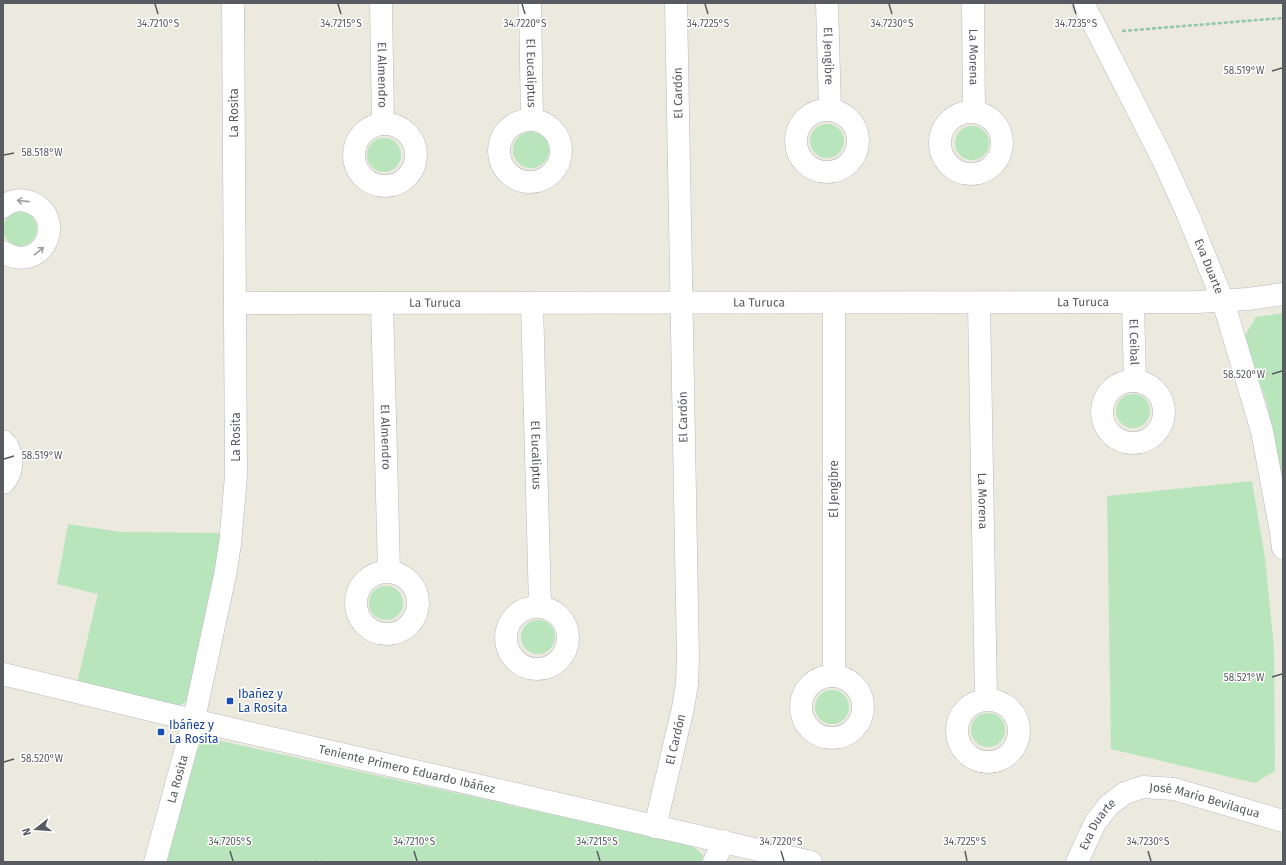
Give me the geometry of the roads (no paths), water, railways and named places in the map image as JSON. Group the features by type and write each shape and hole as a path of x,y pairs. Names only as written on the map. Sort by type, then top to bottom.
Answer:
{"street":[{"name":"La Rosita","path":"155,862 194,720 225,575 230,544 236,476 233,3"},
{"name":"El Almendro","path":"381,3 382,124"},
{"name":"El Eucaliptus","path":"530,3 532,120"},
{"name":"El Cardón","path":"656,827 683,708 687,684 688,658 676,3"},
{"name":"El Jengibre","path":"827,3 830,110"},
{"name":"La Morena","path":"973,3 974,112"},
{"name":"Eva Duarte","path":"1083,3 1162,158 1188,215 1223,301 1262,431 1283,548"},
{"path":"3,207 6,204 15,201 25,200 34,204 42,210 48,218 50,228 48,238 44,246 37,253 28,257 18,258 3,252"},
{"name":"La Turuca","path":"235,303 1198,302 1223,301 1283,294"},
{"name":"El Ceibal","path":"1133,302 1135,381"},
{"name":"El Almendro","path":"382,303 389,571"},
{"name":"El Eucaliptus","path":"532,303 540,606"},
{"name":"El Jengibre","path":"834,303 834,676"},
{"name":"La Morena","path":"979,303 986,699"},
{"path":"3,441 6,444 11,456 11,470 3,483"},
{"name":"Teniente Primero Eduardo Ibáñez","path":"3,674 194,720 811,862"},
{"name":"José Mario Bevilaqua","path":"1125,793 1143,788 1174,789 1283,821"},
{"name":"Eva Duarte","path":"1077,862 1095,823 1109,805 1125,793"},
{"path":"714,862 724,841"}],"place":[{"name":"Ibañez y La Rosita","path":"230,701"},
{"name":"Ibáñez y La Rosita","path":"161,732"}]}
